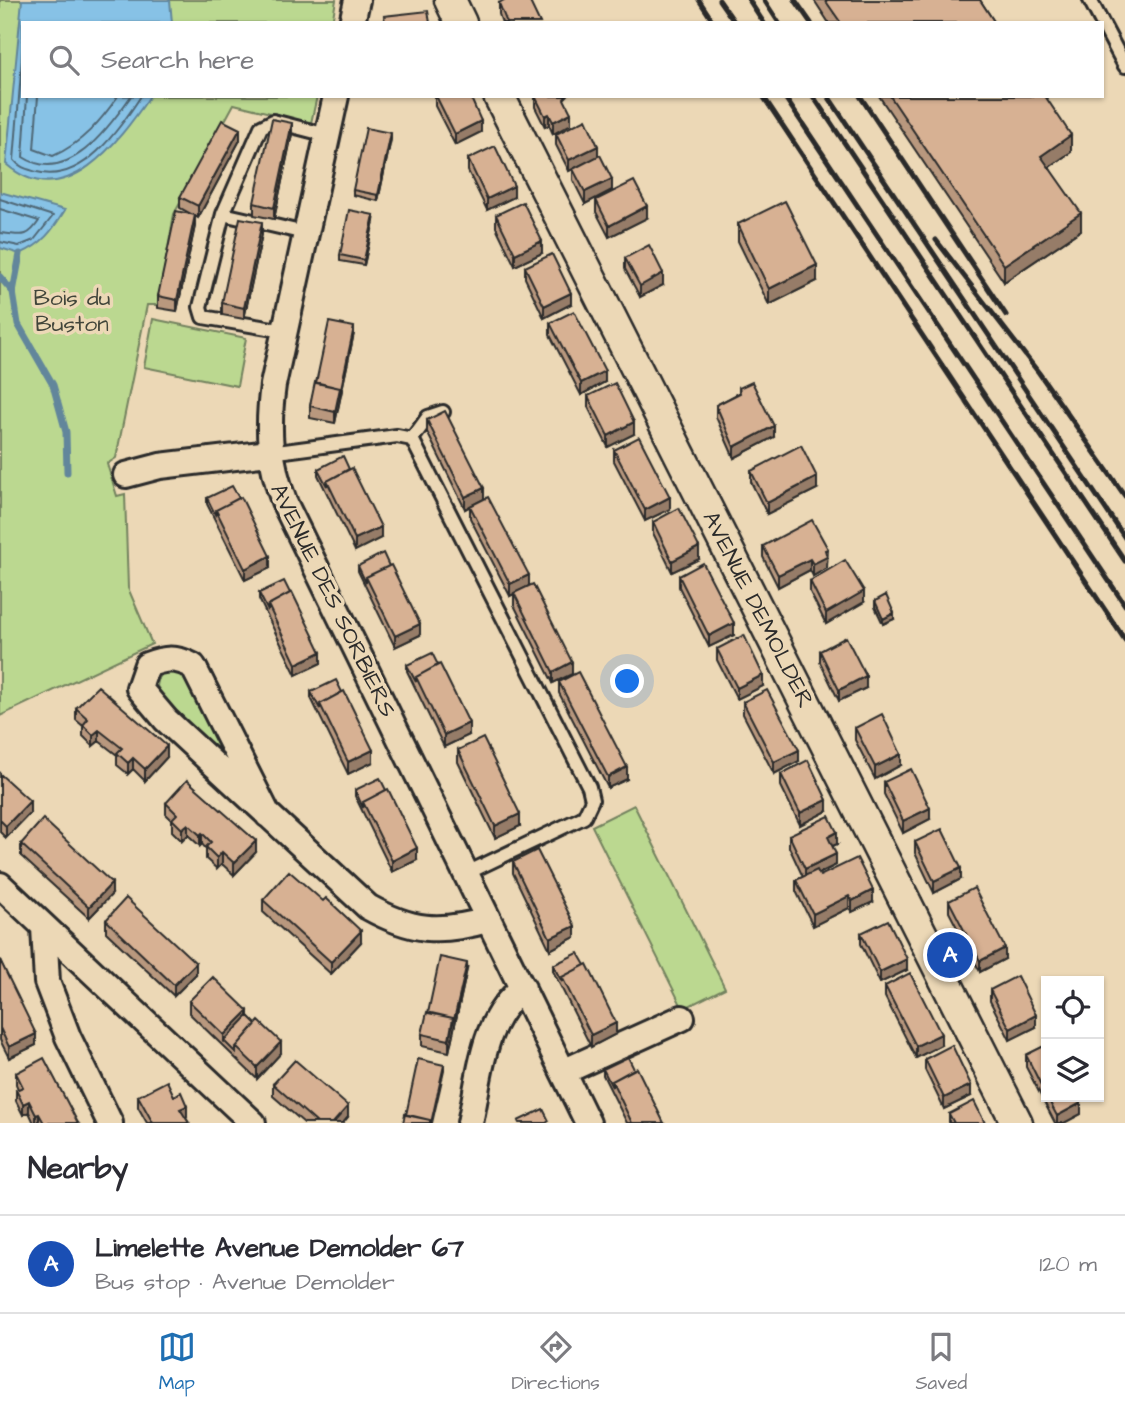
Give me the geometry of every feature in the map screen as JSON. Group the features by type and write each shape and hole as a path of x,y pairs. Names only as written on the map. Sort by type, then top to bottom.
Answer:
{"street":[{"path":"352,21 357,0"},
{"path":"450,0 460,21"},
{"name":"AVENUE DES SORBIERS","path":"336,98 285,331 268,423 269,453 285,504 588,1123"},
{"name":"AVENUE DEMOLDER","path":"500,98 905,895 1017,1123"},
{"path":"126,475 171,464 269,453"},
{"path":"268,814 193,666 179,659 164,659 147,665 139,688 166,720 368,907 392,920 419,928 452,930 487,920"},
{"path":"0,885 253,1123"},
{"path":"44,927 47,982 68,1038 110,1123"},
{"path":"470,1123 491,1027 504,1002 523,988"},
{"path":"563,1073 682,1018"}],"lane":[{"path":"1090,0 1101,21"},
{"path":"1104,26 1125,66"},
{"path":"285,331 203,317 200,307 223,215 261,127 273,121 327,135"},
{"path":"223,215 305,233"},
{"path":"412,439 428,417 443,412"},
{"path":"269,453 397,436 412,439"},
{"path":"412,439 589,787 592,800 590,810 584,817 467,873"}],"green space":[{"name":"Bois du Buston","path":"0,0 336,0 332,21 21,21 21,98 317,98 311,123 234,104 174,214 158,305 147,305 116,458 107,464 117,496 125,494 128,588 152,644 0,716"},
{"path":"153,319 246,338 237,386 144,367"},
{"path":"165,671 181,674 186,680 229,764 163,697 157,686 159,676"},
{"path":"634,805 725,988 683,1009 592,826"}],"water":[{"path":"22,0 170,0 172,21 21,21 21,98 149,98 106,151 89,166 69,177 49,182 28,178 6,164"},
{"path":"0,192 65,210 46,236 20,254 0,248"}],"building":[{"path":"504,0 529,0 539,21 506,21 499,3"},
{"path":"825,0 980,0 994,21 840,21"},
{"path":"428,11 430,21 385,21 384,16"},
{"path":"437,98 471,98 481,121 455,134"},
{"path":"536,98 565,98 571,113 553,122 549,114 545,116"},
{"path":"891,98 1046,98 1071,135 1041,156 1081,213 1004,265"},
{"path":"272,119 292,123 274,208 254,203"},
{"path":"586,119 598,146 569,160 556,134"},
{"path":"222,120 240,129 198,206 180,197"},
{"path":"366,128 391,133 378,195 353,190"},
{"path":"495,146 514,186 487,199 468,159"},
{"path":"600,155 612,179 585,192 573,169"},
{"path":"634,181 647,206 609,226 596,200"},
{"path":"785,201 817,265 769,289 738,224"},
{"path":"523,202 542,241 515,254 496,215"},
{"path":"349,210 374,215 364,260 340,255"},
{"path":"176,211 195,215 177,300 158,296"},
{"path":"240,218 262,222 244,308 222,303"},
{"path":"649,245 663,273 640,286 625,258"},
{"path":"552,254 571,293 544,306 525,267"},
{"path":"574,311 605,371 581,383 550,323"},
{"path":"329,322 354,327 340,393 340,388 316,383"},
{"path":"315,382 340,388 335,412 310,406"},
{"path":"752,382 774,426 734,447 716,405 740,393 739,388"},
{"path":"615,383 634,422 608,436 588,396"},
{"path":"445,411 484,488 465,497 427,420"},
{"path":"639,437 670,497 645,510 614,450"},
{"path":"801,445 817,477 767,503 751,471"},
{"path":"343,456 349,469 327,481 327,486 318,469"},
{"path":"352,468 381,527 355,539 327,481"},
{"path":"232,486 239,498 216,510 216,516 207,498"},
{"path":"241,497 270,556 245,569 216,510"},
{"path":"488,497 529,575 510,584 470,506"},
{"path":"679,508 699,547 672,561 653,522"},
{"path":"812,520 828,549 825,550 827,557 813,564 810,559 778,575 763,546"},
{"path":"383,553 389,566 366,577 366,583 358,566"},
{"path":"845,560 864,591 826,613 810,581"},
{"path":"703,563 734,623 709,636 679,576"},
{"path":"391,565 420,624 395,636 366,577"},
{"path":"284,581 290,593 268,605 268,611 259,593"},
{"path":"533,584 572,662 553,672 514,593"},
{"path":"292,592 321,652 296,664 268,605"},
{"path":"886,595 894,613 883,619 875,601"},
{"path":"744,635 763,675 737,688 717,649"},
{"path":"846,637 866,676 839,690 820,651"},
{"path":"432,653 438,665 416,677 416,682 407,665"},
{"path":"440,664 469,723 444,735 416,677"},
{"path":"578,672 627,767 608,777 559,682"},
{"path":"336,680 342,692 320,704 320,709 311,692"},
{"path":"98,686 167,746 145,769 133,758 128,763 117,753 122,748 99,730 93,735 83,725 88,719 76,708"},
{"path":"767,690 799,750 774,762 743,702"},
{"path":"344,691 373,750 348,762 320,704"},
{"path":"882,714 901,754 875,767 855,728"},
{"path":"483,738 520,814 495,826 458,750"},
{"path":"808,760 827,800 800,813 781,774"},
{"path":"911,769 930,808 903,821 884,782"},
{"path":"0,774 30,801 6,826 0,820"},
{"path":"380,778 386,790 363,802 363,808 355,790"},
{"path":"187,780 256,841 234,863 222,852 217,858 206,847 211,842 202,833 200,835 188,824 182,829 172,819 177,814 166,803"},
{"path":"388,789 417,848 392,861 363,802"},
{"path":"829,816 837,832 828,837 836,854 805,869 789,835"},
{"path":"43,819 112,883 89,907 21,844"},
{"path":"942,829 961,868 934,881 915,842"},
{"path":"537,850 575,926 550,938 513,862"},
{"path":"857,858 873,890 852,901 849,896 813,914 796,880 817,870 820,876"},
{"path":"289,871 323,901 326,898 361,931 331,962 263,900"},
{"path":"974,888 1005,948 980,961 949,901"},
{"path":"126,898 196,963 174,985 106,920"},
{"path":"888,920 907,959 880,972 861,933"},
{"path":"578,953 585,965 562,977 562,982 553,965"},
{"path":"440,957 467,963 453,1024 453,1018 428,1013"},
{"path":"0,960 36,1034 9,1047 0,1028"},
{"path":"587,964 616,1023 591,1035 562,977"},
{"path":"910,973 941,1034 916,1046 885,986"},
{"path":"1017,976 1036,1015 1010,1029 990,990"},
{"path":"213,977 248,1011 224,1035 189,1001"},
{"path":"427,1012 453,1018 449,1040 422,1034"},
{"path":"248,1016 256,1024 236,1047 236,1053 224,1041"},
{"path":"259,1021 281,1042 257,1067 236,1047"},
{"path":"952,1045 971,1085 944,1098 925,1059"},
{"path":"1041,1048 1041,1085 1026,1055"},
{"path":"628,1057 634,1069 612,1081 612,1087 603,1069"},
{"path":"44,1058 78,1123 44,1123 39,1114 36,1115 29,1101 23,1104 16,1090 23,1087 16,1073"},
{"path":"418,1059 444,1065 431,1123 430,1120 406,1115"},
{"path":"295,1060 348,1106 333,1123 317,1123 273,1084"},
{"path":"637,1068 664,1123 632,1123 612,1081"},
{"path":"167,1081 174,1096 181,1092 187,1106 180,1109 189,1123 153,1123 138,1096"},
{"path":"974,1101 985,1123 954,1123 949,1114"},
{"path":"1050,1102 1080,1102 1081,1103 1057,1116"},
{"path":"543,1109 549,1121 546,1123 519,1123 518,1121"},
{"path":"405,1114 430,1120 430,1123 403,1123"}],"waterway":[{"path":"20,254 13,292 18,324 53,385 66,432 67,472"},
{"path":"0,277 13,292"}],"railway":[{"path":"699,0 713,21"},
{"path":"719,0 734,21"},
{"path":"749,0 763,21"},
{"path":"764,0 778,21"},
{"path":"795,0 810,21"},
{"path":"764,98 1125,640"},
{"path":"785,98 1125,605"},
{"path":"814,98 1125,561"},
{"path":"829,98 1125,538"},
{"path":"861,98 1006,315"},
{"path":"936,240 1039,373 1125,496"}],"place":[{"name":"Limelette Avenue Demolder 67","path":"950,955"}]}
